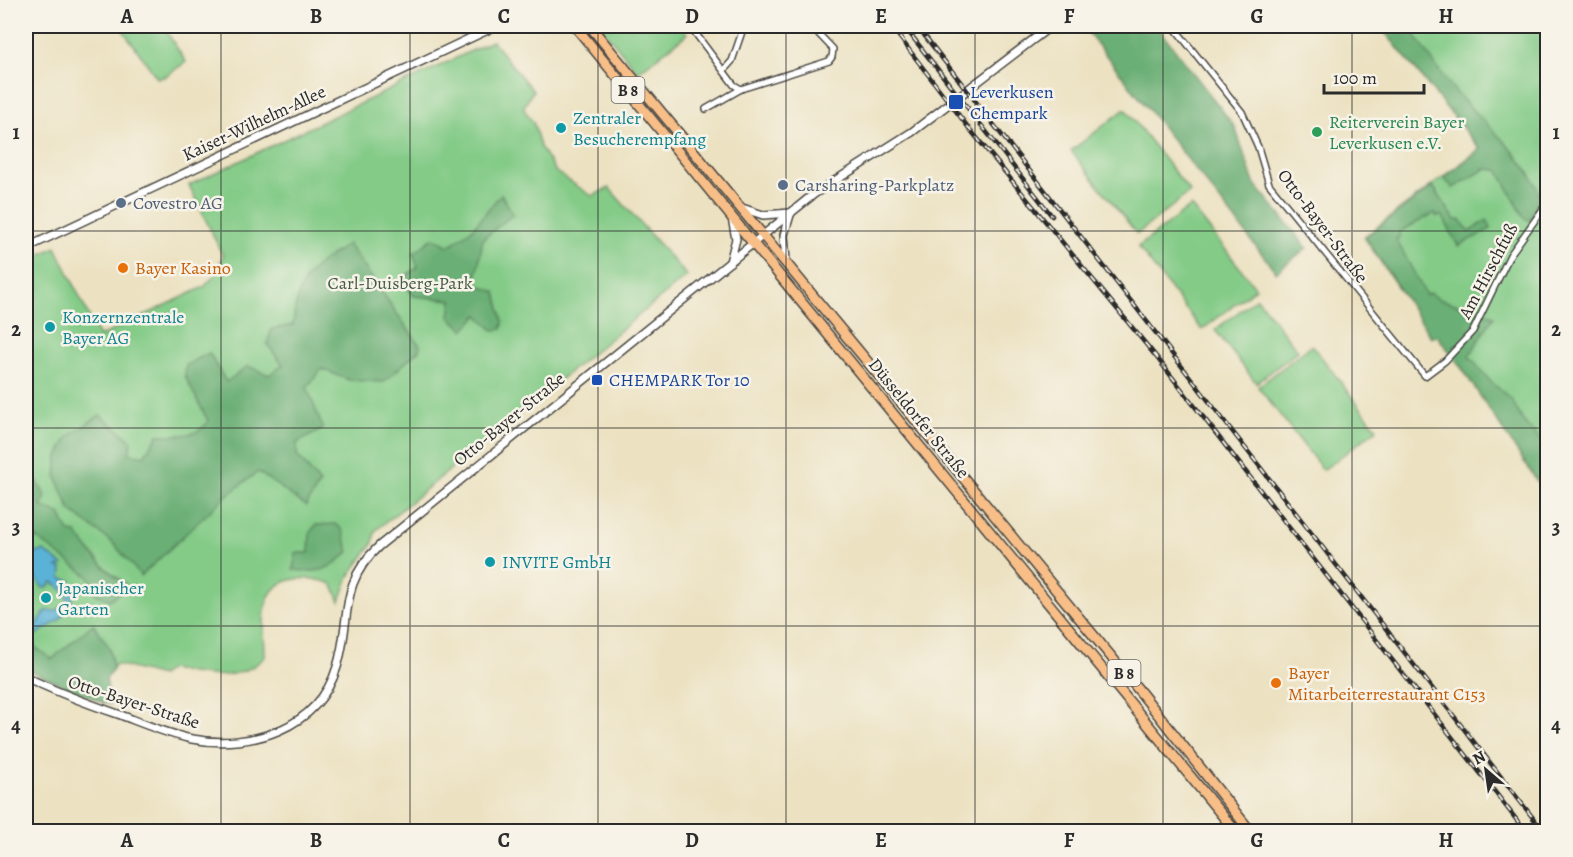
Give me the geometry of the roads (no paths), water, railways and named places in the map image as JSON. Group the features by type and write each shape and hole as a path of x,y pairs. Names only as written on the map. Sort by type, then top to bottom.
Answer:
{"main road":[{"name":"Düsseldorfer Straße","path":"575,26 1236,831"},
{"name":"Düsseldorfer Straße","path":"590,26 786,261 1251,831"},
{"path":"1006,551 1016,543"},
{"path":"1229,822 1238,814"}],"street":[{"name":"Kaiser-Wilhelm-Allee","path":"26,248 495,26"},
{"path":"690,26 734,85 741,89"},
{"path":"724,70 732,61 744,26"},
{"path":"706,110 741,89 829,61 832,57 832,49 811,26"},
{"name":"Otto-Bayer-Straße","path":"26,676 62,694 194,739 241,741 288,728 310,712 331,683 339,659 348,593 355,575 372,552 553,402 834,179 912,132 1051,26"},
{"name":"Otto-Bayer-Straße","path":"1173,26 1242,112 1258,147 1269,184 1425,376"},
{"name":"Am Hirschfuß","path":"1425,376 1445,361 1473,331 1510,255 1548,202"},
{"path":"742,208 763,215 791,213 784,235 786,261"},
{"path":"730,262 736,239 731,215"}],"water":[{"path":"44,551 63,565 57,567 62,569 61,578 71,581 72,605 58,621 26,641 26,630 34,629 46,611 56,611 68,601 58,585 52,582 47,588 43,588 37,579 29,576 30,568 26,565 26,554"}],"railway":[{"path":"891,26 968,127 1158,359 1526,832"},
{"path":"904,26 1052,216"},
{"path":"917,26 1544,832"}],"place":[{"name":"Leverkusen Chempark","path":"956,102"},
{"name":"Zentraler Besucherempfang","path":"561,128"},
{"name":"Reiterverein Bayer Leverkusen e.V.","path":"1317,132"},
{"name":"Carsharing-Parkplatz","path":"783,185"},
{"name":"Covestro AG","path":"121,203"},
{"name":"Bayer Kasino","path":"123,268"},
{"name":"Konzernzentrale Bayer AG","path":"50,327"},
{"name":"CHEMPARK Tor 10","path":"597,380"},
{"name":"INVITE GmbH","path":"490,562"},
{"name":"Japanischer Garten","path":"46,598"},
{"name":"Bayer Mitarbeiterrestaurant C153","path":"1276,683"}],"park label":[{"name":"Carl-Duisberg-Park","path":"400,283"}]}
